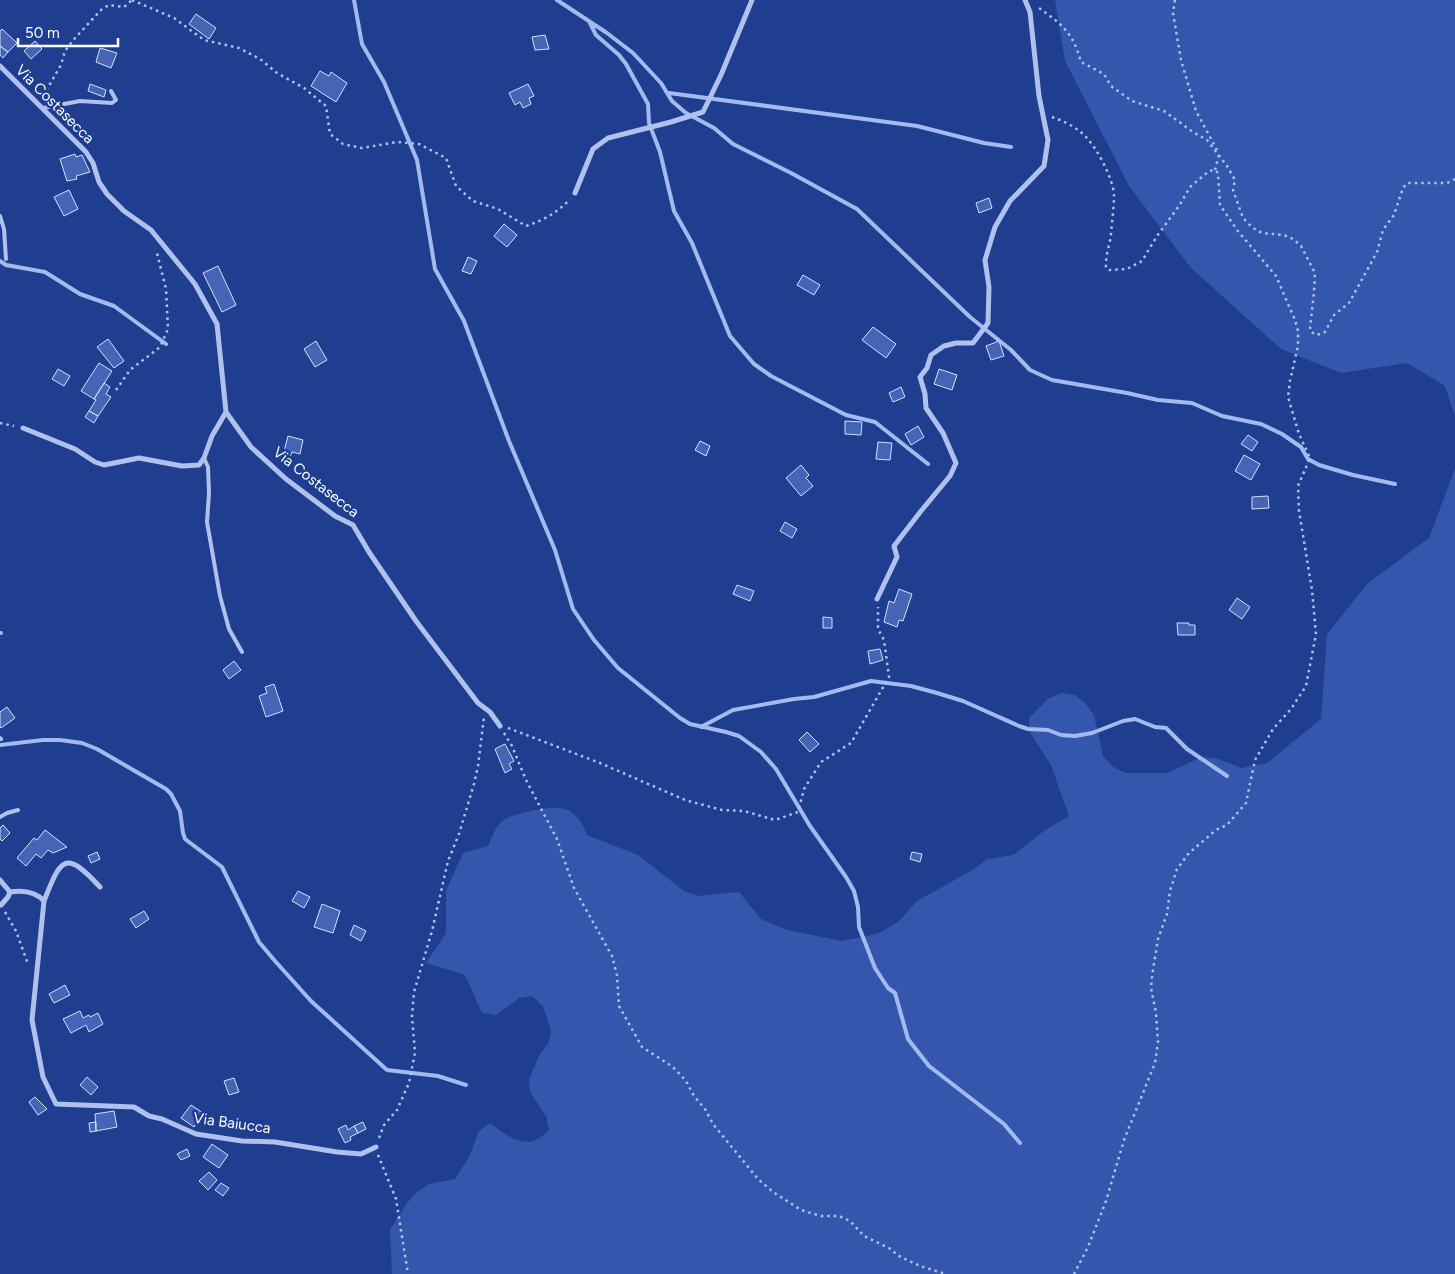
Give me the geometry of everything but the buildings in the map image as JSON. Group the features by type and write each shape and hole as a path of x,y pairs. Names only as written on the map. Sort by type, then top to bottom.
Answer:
{"street":[{"path":"575,193 593,150 608,138 703,112 721,75 752,0"},
{"path":"877,599 897,557 894,546 950,476 956,463 943,433 926,408 925,394 920,377 927,368 931,355 944,346 956,343 973,343 988,323 989,287 985,260 995,227 1010,200 1044,166 1048,140 1042,113 1030,12 1025,0"},
{"name":"Via Costasecca","path":"0,66 86,152 93,163 99,182 107,194 124,211 151,230 195,284 217,324 226,412 251,446 286,479 334,516 354,525 369,552 416,621 478,703 490,712 500,726"},
{"path":"23,428 75,448 96,462 104,464 139,458 190,467 199,465 204,458 212,436 226,412"},
{"name":"Via Baiucca","path":"100,887 86,871 77,865 66,863 61,865 56,872 44,901 32,1020 43,1077 56,1104 134,1107 149,1116 162,1119 196,1134 242,1141 275,1142 361,1154 376,1147"},
{"path":"0,880 10,892"},
{"path":"10,892 20,890 33,893 40,896 44,901"},
{"path":"0,905 10,892"}],"lane":[{"path":"41,106 80,101 112,104 116,100 111,91"},
{"path":"0,216 4,229 6,259"},
{"path":"204,458 208,467 208,522 220,596 229,629 242,652"},
{"path":"0,817 18,810"}],"path":[{"path":"41,106 61,65 65,52 74,38 102,9 109,5 124,7 132,0 174,18 204,40 238,48 260,59 277,74 304,88 326,106 330,134 344,144 362,148 398,142 419,144 446,158 456,186 473,201 498,209 526,226 545,220 562,208 575,193"},
{"path":"1175,0 1173,13 1180,60 1196,111 1234,180 1233,190 1243,218 1253,228 1262,233 1284,235 1293,239 1301,246 1314,273 1313,306 1310,316 1311,332 1317,335 1325,332 1334,315 1349,302 1377,252 1383,230 1394,215 1403,188 1407,183 1447,183 1455,180"},
{"path":"1035,5 1063,26 1074,42 1081,62 1104,74 1111,86 1132,101 1164,111 1192,132 1207,140 1219,154"},
{"path":"1042,113 1065,121 1086,136 1111,180 1114,194 1112,225 1109,252 1105,260 1106,268 1109,270 1127,269 1142,261 1190,187 1209,171 1215,170"},
{"path":"1074,1274 1088,1247 1106,1201 1124,1140 1155,1063 1158,1042 1156,1013 1151,988 1152,976 1158,939 1167,914 1170,891 1177,869 1189,853 1216,830 1227,825 1246,803 1255,760 1273,729 1291,709 1306,686 1316,634 1312,590 1299,511 1298,492 1298,486 1310,458 1299,434 1288,397 1298,346 1298,331 1276,276 1237,230 1220,204 1218,173 1215,170 1219,154"},
{"path":"116,390 130,370 160,347 168,329 166,290 151,230"},
{"path":"0,423 23,428"},
{"path":"500,726 521,732 600,763 685,800 722,810 744,811 775,820 798,812 804,789 822,762 851,743 889,677 884,640 878,629 877,599"},
{"path":"408,1274 396,1199 383,1170 376,1147 384,1126 398,1110 409,1083 415,1053 412,1016 414,992 432,931 448,861 459,834 474,784 484,717 490,712"},
{"path":"500,726 512,746 526,780 557,839 574,888 612,956 617,975 619,1006 642,1047 673,1067 686,1081 713,1124 758,1179 773,1192 802,1210 821,1216 839,1216 850,1221 864,1236 891,1249 897,1255 920,1266 946,1274"},
{"path":"0,905 16,931 29,966"}],"shaded area":[{"path":"1055,0 1455,0 1455,417 1445,386 1407,363 1341,373 1281,349 1191,268 1129,186 1065,61"},
{"path":"1455,469 1455,1274 392,1274 390,1230 407,1203 417,1192 429,1184 455,1179 469,1157 479,1131 490,1123 512,1138 526,1142 541,1137 549,1130 546,1116 530,1092 529,1079 540,1054 548,1044 551,1031 543,1006 532,996 519,998 496,1015 482,1013 465,975 426,963 446,933 446,891 463,853 488,846 501,822 511,816 531,811 550,808 565,810 578,818 587,835 638,855 684,891 698,896 739,892 761,919 787,930 842,941 881,932 899,921 917,901 976,868 987,859 1013,855 1045,830 1069,816 1051,765 1029,731 1029,718 1048,699 1061,693 1075,695 1086,704 1094,715 1103,756 1112,766 1125,773 1167,773 1202,757 1216,758 1241,768 1267,763 1321,719 1327,634 1367,584 1429,538"}],"waterway":[{"path":"354,0 362,44 384,82 417,160 435,269 464,321 509,441 555,550 573,609 594,640 618,668 680,718 690,724 739,736 761,752 776,769 810,826 854,891 858,907 859,927 875,968 888,988 895,993 908,1039 929,1066 1004,1124 1020,1143"},
{"path":"557,0 607,33 633,53 661,83 672,101 686,113 714,128 733,144 857,209 970,317 1011,350 1030,370 1052,380 1158,400 1192,403 1222,416 1261,424 1282,434 1301,447 1308,459 1319,465 1395,484"},
{"path":"589,21 596,35 619,55 626,64 648,104 649,123 660,152 674,211 692,243 730,336 754,364 771,376 846,415 875,422 928,464"},
{"path":"669,93 917,126 984,143 1011,147"},
{"path":"0,261 6,265 45,272 80,294 114,306 166,344"},
{"path":"701,727 733,710 814,697 871,681 911,686 937,693 963,701 1019,726 1028,729 1048,730 1061,735 1075,736 1092,733 1123,721 1135,719 1155,727 1166,728 1187,749 1227,776"},
{"path":"0,745 43,740 82,743 97,749 166,789 171,794 180,811 185,839 222,867 259,942 311,1001 387,1070 438,1076 466,1085"}]}
